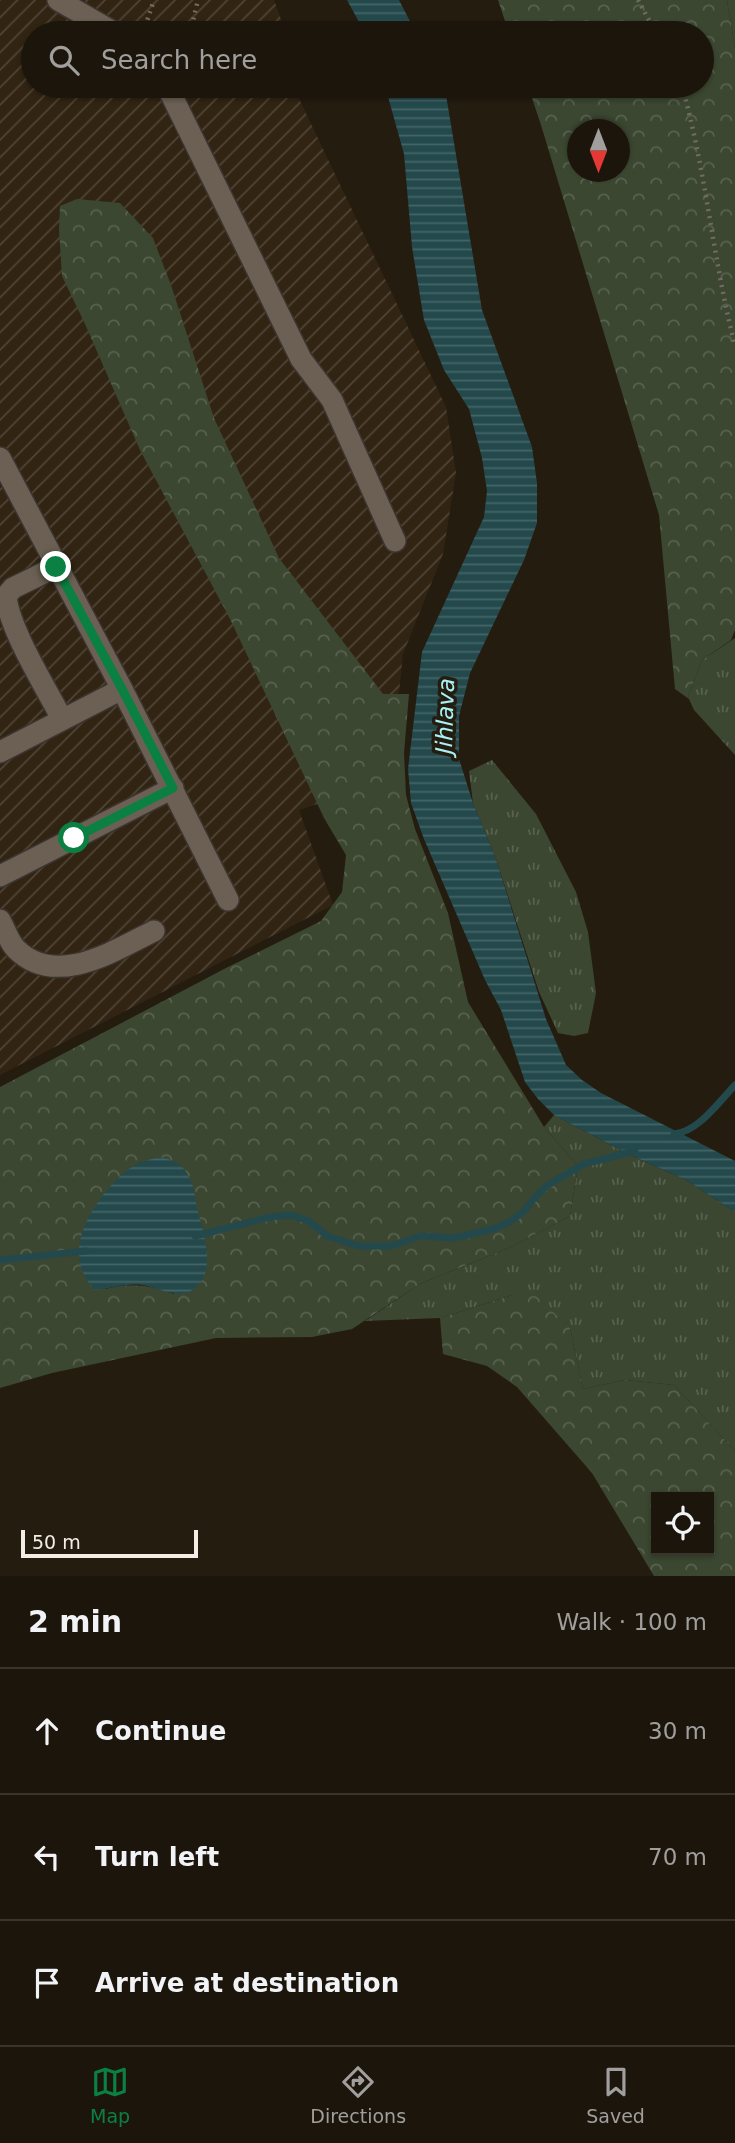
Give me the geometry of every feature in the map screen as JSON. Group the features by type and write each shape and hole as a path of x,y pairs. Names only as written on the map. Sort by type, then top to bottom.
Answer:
{"lane":[{"path":"58,0 94,21"},
{"path":"173,98 301,359 332,400 395,541"},
{"path":"0,458 122,689 228,900"},
{"path":"56,567 13,589 6,596 15,626 62,719"},
{"path":"0,752 122,689"},
{"path":"0,876 173,788"},
{"path":"0,920 14,947 27,958 47,965 73,965 96,960 154,931"}],"path":[{"path":"147,21 154,0"},
{"path":"193,21 198,0"},
{"path":"638,0 649,21"},
{"path":"686,98 694,127 724,304 735,346"}],"shaded area":[{"path":"0,0 274,0 282,21 21,21 21,98 299,98 446,407 456,473 443,554 403,654 390,780 299,810 333,905 0,1075"}],"green space":[{"path":"498,0 727,0 735,48 735,630 731,640 702,660 689,699 675,689 659,515 532,98 714,98 714,21 505,21"},
{"path":"727,0 735,0 735,48"},
{"path":"77,199 120,203 153,238 214,418 279,558 383,694 409,694 404,753 406,795 415,829 448,913 468,1002 544,1127 578,1166 570,1216 511,1247 420,1284 352,1329 312,1337 216,1338 52,1373 0,1388 0,1087 321,921 342,892 346,855 324,818 230,619 140,450 62,276 60,206","holes":["160,1157 174,1294 140,1286 105,1289"]},
{"path":"735,638 735,755 694,710 688,697 702,660"},
{"path":"492,760 536,814 576,892 588,932 596,993 588,1033 574,1036 558,1033 539,992 496,859 473,803 469,771"},
{"path":"554,1115 628,1154 686,1180 735,1212 735,1451 674,1385 625,1380 583,1389 570,1328 512,1295 440,1318 365,1321 420,1284 511,1247 570,1216 578,1166 544,1127"},
{"path":"512,1295 536,1296 570,1328 583,1389 625,1380 674,1385 735,1451 735,1576 654,1576 592,1473 517,1387 487,1366 443,1354 440,1318"}],"water":[{"path":"347,0 399,0 410,21 358,21"},
{"name":"Jihlava","path":"388,98 447,98 482,310 532,447 537,483 537,523 524,560 470,673 459,716 459,759 473,803 496,859 546,1019 566,1065 601,1093 735,1161 735,1212 686,1180 628,1154 554,1115 538,1099 525,1082 501,1010 485,980 411,803 408,769 422,652 484,517 487,491 482,458 469,409 444,370 424,320 412,247 404,154"},
{"path":"160,1157 181,1166 192,1184 207,1253 204,1276 198,1285 183,1294 136,1285 94,1290 83,1272 79,1257 80,1239 91,1213 108,1189 129,1169 141,1162"}],"waterway":[{"path":"674,1134 700,1122 735,1085"},
{"path":"195,1236 270,1217 291,1215 309,1221 327,1236 358,1246 391,1246 421,1236 454,1238 508,1223 523,1212 548,1185 584,1164 635,1151"},
{"path":"0,1260 86,1251"}],"route":[{"path":"56,567 173,788 74,838"}]}
